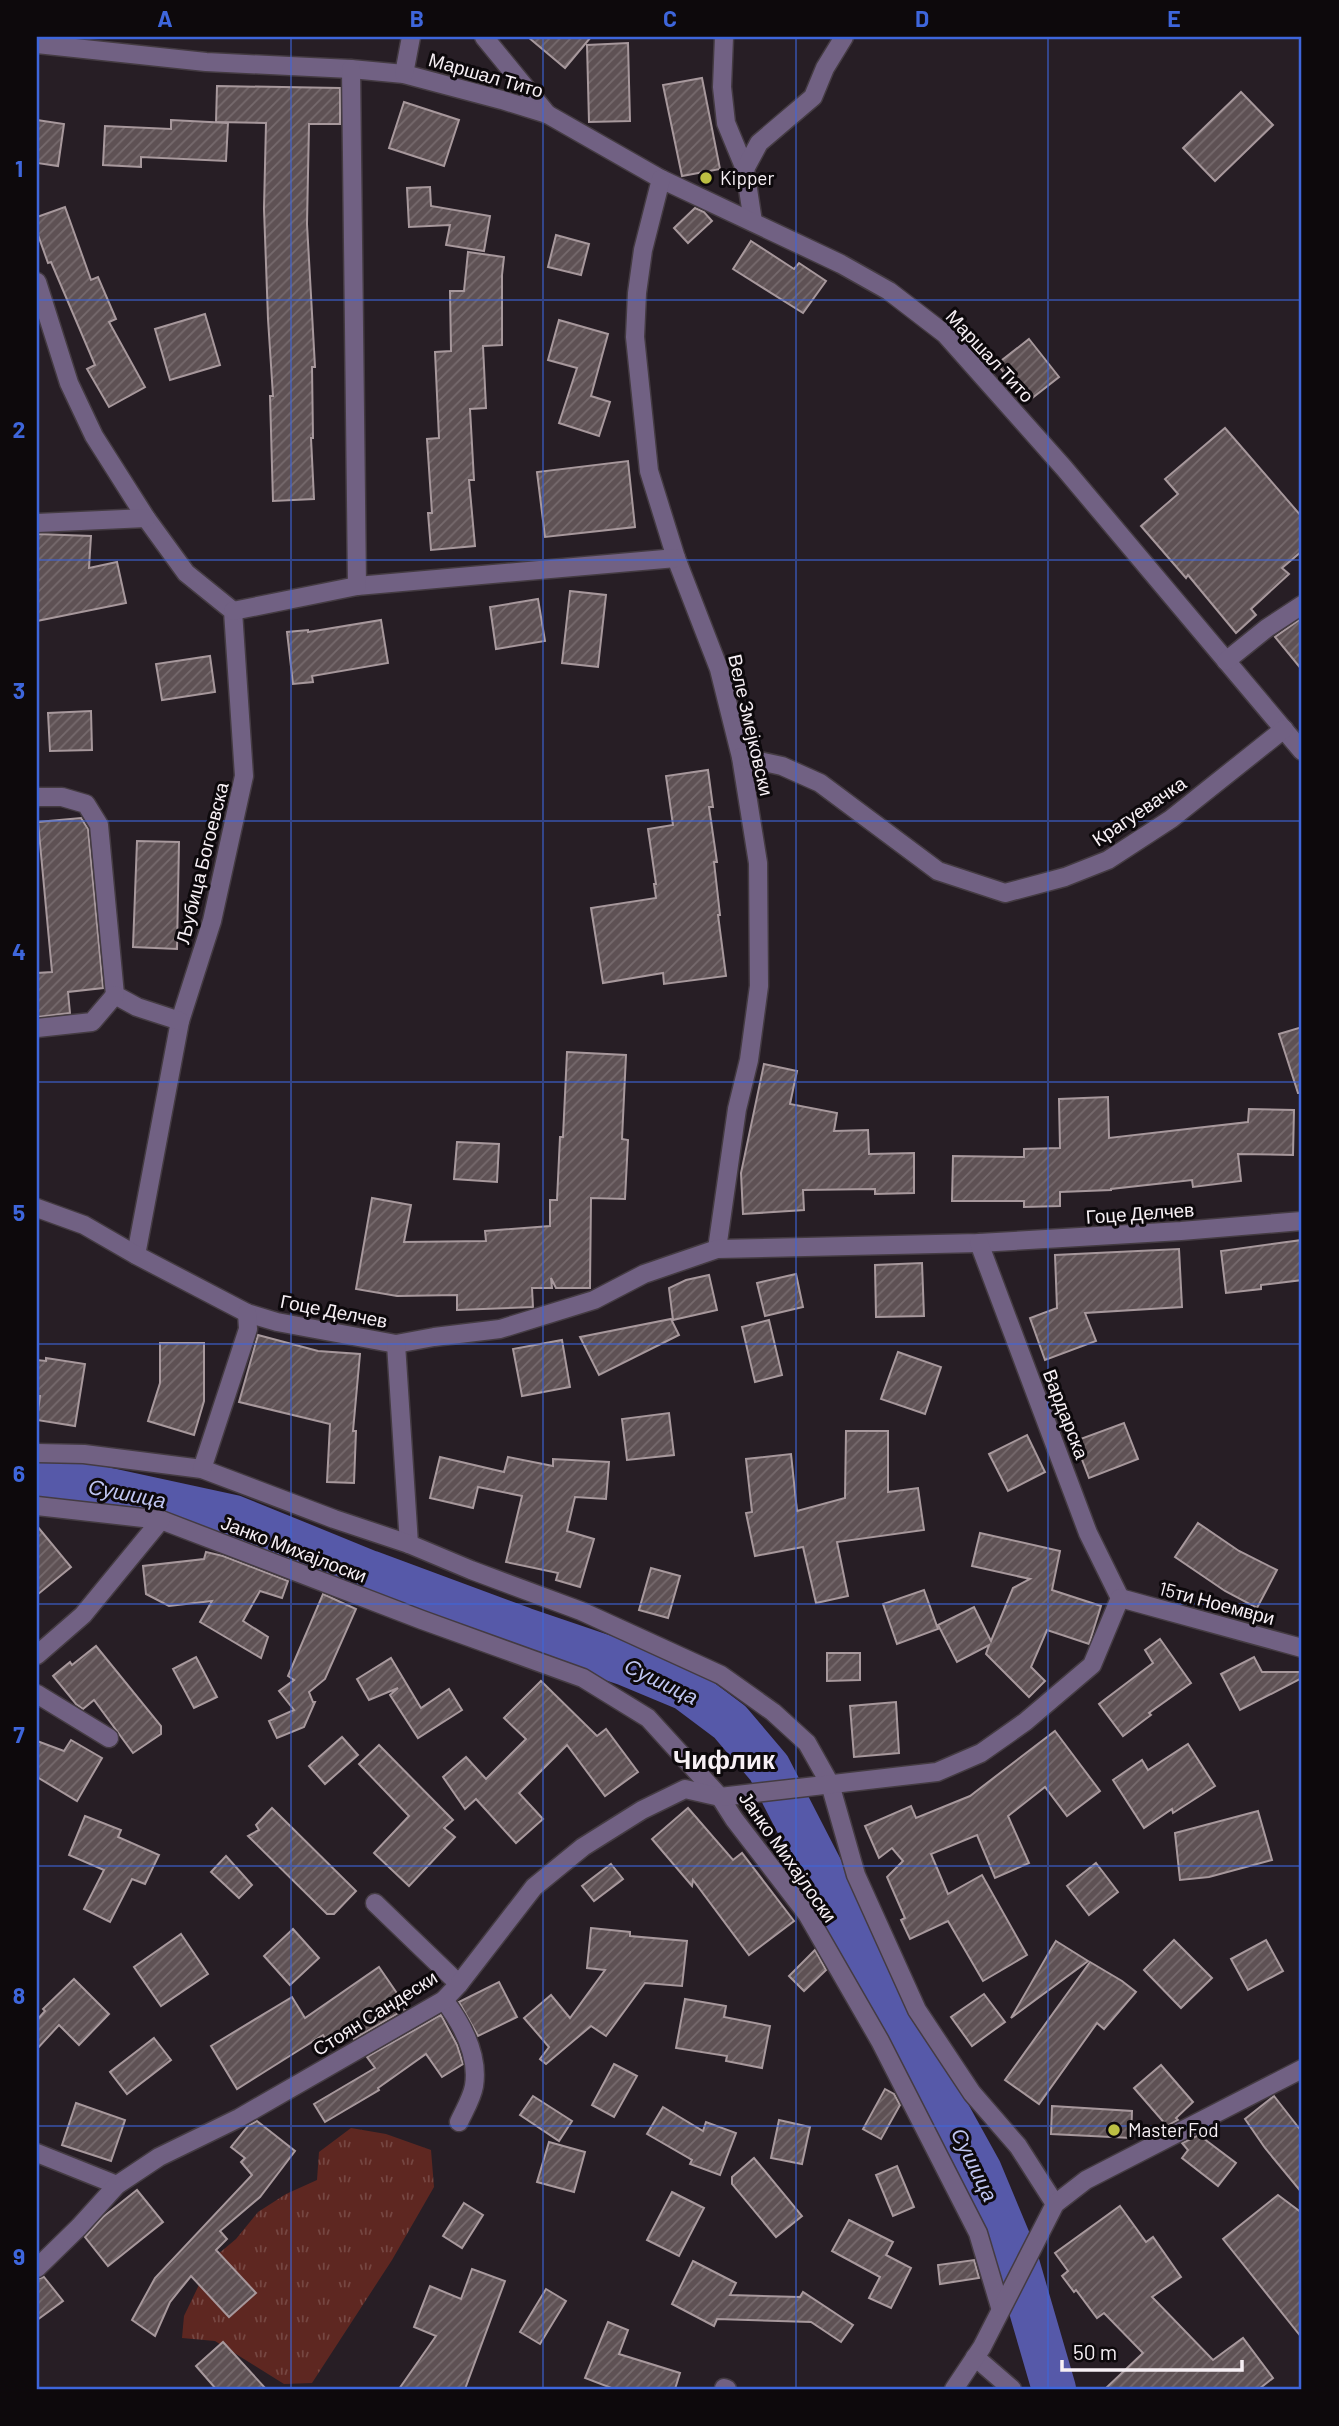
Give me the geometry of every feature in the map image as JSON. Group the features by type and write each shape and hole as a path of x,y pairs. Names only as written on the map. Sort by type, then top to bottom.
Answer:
{"street":[{"path":"404,74 411,37"},
{"name":"Маршал Тито","path":"484,37 547,114"},
{"path":"724,37 722,87 726,123 745,169 752,222"},
{"path":"745,169 759,143 813,97 825,68 844,37"},
{"name":"Маршал Тито","path":"37,44 206,62 404,74 547,114 661,179 841,264 889,291 946,334 1302,751"},
{"path":"351,69 357,586"},
{"name":"Веле Змејковски","path":"661,179 636,293 635,337 649,471 676,558 719,669 741,757 758,863 759,986 749,1060 737,1109 717,1249"},
{"path":"37,282 69,383 94,436 146,518 186,573 233,611 357,586 676,558"},
{"path":"37,523 146,518"},
{"path":"1226,662 1267,628 1302,605"},
{"name":"Љубица Богоевска","path":"136,1255 180,1021 212,921 244,776 233,611"},
{"name":"Крагуевачка","path":"741,757 782,766 820,783 938,871 1005,892 1065,877 1108,860 1171,819 1284,729"},
{"path":"37,797 62,797 86,804 99,825 115,995 92,1023 37,1028"},
{"path":"115,995 137,1007 180,1021"},
{"name":"Гоце Делчев","path":"37,1209 84,1225 247,1313 277,1322 396,1344 500,1329 594,1300 644,1275 717,1249 979,1243 1302,1221"},
{"name":"Вардарска","path":"979,1243 1088,1532 1120,1598"},
{"path":"201,1469 248,1329 247,1313"},
{"path":"396,1344 410,1544"},
{"path":"37,1452 84,1454 201,1469 334,1519 410,1544 581,1611 721,1675 773,1712 807,1743 830,1784 856,1875 918,2010 972,2093 1018,2146 1055,2204"},
{"name":"Јанко Михајлоски","path":"37,1506 161,1520 422,1620 583,1678 649,1717 720,1797 807,1913 880,2041 978,2232 1000,2308"},
{"path":"37,1655 83,1615 161,1520"},
{"name":"15ти Ноември","path":"1120,1598 1302,1648"},
{"name":"Стоян Сандески","path":"37,2268 117,2185 159,2157 239,2118 444,2000 534,1886 583,1847 642,1810 685,1789 720,1797 937,1772 981,1754 1024,1722 1091,1665 1120,1598"},
{"path":"37,1694 109,1738"},
{"path":"375,1903 459,1984"},
{"path":"444,2000 458,2018 472,2054 474,2087 459,2122"},
{"path":"954,2389 975,2357 1055,2204 1086,2180 1302,2069"},
{"path":"37,2153 117,2185"},
{"path":"975,2357 1012,2389"}],"green space":[{"path":"351,2128 386,2134 431,2150 434,2187 392,2260 312,2383 284,2384 215,2341 182,2338 184,2316 211,2260 236,2239 258,2212 286,2194 317,2180 319,2152"}],"building":[{"path":"528,37 591,37 565,68"},
{"path":"628,43 630,121 589,122 587,45"},
{"path":"702,78 720,169 682,176 663,85"},
{"path":"217,86 340,88 340,124 309,124 307,224 315,367 312,367 311,438 314,499 273,501 270,396 273,396 264,209 266,123 216,122"},
{"path":"1241,92 1273,125 1215,181 1183,148"},
{"path":"404,102 459,120 444,166 389,148"},
{"path":"37,120 64,124 58,166 37,163"},
{"path":"171,120 228,123 226,161 141,157 141,167 103,165 105,126 171,129"},
{"path":"430,187 431,206 490,216 484,251 446,245 450,225 409,227 407,188"},
{"path":"65,207 91,280 98,277 116,319 109,322 145,387 109,407 87,369 95,365 51,262 48,263 37,232 37,217"},
{"path":"695,208 704,212 712,221 688,243 674,228"},
{"path":"556,235 589,244 581,275 548,267"},
{"path":"751,241 794,269 799,263 826,281 803,313 733,269"},
{"path":"468,252 504,257 502,345 483,346 486,408 470,409 474,480 469,480 475,546 431,550 428,513 432,513 427,439 439,438 435,352 451,351 450,291 464,291"},
{"path":"205,314 220,365 170,380 155,329"},
{"path":"559,320 608,334 591,396 610,402 599,436 559,423 577,368 548,360"},
{"path":"1029,339 1059,377 1027,402 997,364"},
{"path":"1225,428 1302,517 1302,551 1282,568 1289,574 1251,609 1256,615 1236,633 1188,575 1186,578 1141,526 1178,494 1165,479"},
{"path":"628,461 635,527 545,537 537,472"},
{"path":"37,534 91,536 89,568 117,562 126,603 37,621"},
{"path":"570,591 606,595 598,667 562,663"},
{"path":"538,599 545,641 496,649 490,607"},
{"path":"1302,618 1302,670 1275,637"},
{"path":"381,620 388,663 312,676 313,682 293,684 287,632 308,632"},
{"path":"210,656 215,692 162,700 156,664"},
{"path":"91,711 92,750 50,751 48,713"},
{"path":"708,770 713,807 709,807 717,862 714,862 718,915 726,976 664,984 663,973 603,983 591,908 656,898 648,829 673,825 666,776"},
{"path":"81,818 88,829 103,988 68,992 70,1013 37,1017 37,973 52,972 38,822"},
{"path":"137,841 179,842 177,949 133,947"},
{"path":"1302,1027 1302,1093 1298,1093 1279,1034"},
{"path":"567,1052 626,1055 622,1139 628,1140 625,1199 591,1198 590,1288 556,1288 551,1278 552,1288 532,1288 533,1307 457,1310 457,1295 397,1296 356,1289 372,1198 411,1205 404,1242 486,1241 485,1231 550,1226 550,1200 557,1200"},
{"path":"764,1064 797,1071 790,1104 837,1113 834,1131 868,1130 869,1154 914,1153 914,1193 875,1194 875,1189 803,1190 804,1210 743,1214 741,1173"},
{"path":"1108,1097 1109,1138 1248,1122 1249,1109 1294,1110 1293,1155 1238,1154 1241,1181 1193,1187 1192,1180 1111,1190 1060,1192 1060,1206 1024,1207 1024,1201 952,1201 953,1156 1024,1157 1024,1149 1060,1148 1059,1099"},
{"path":"457,1142 499,1144 497,1182 454,1179"},
{"path":"1302,1240 1302,1280 1226,1293 1221,1251"},
{"path":"1179,1249 1182,1307 1085,1313 1096,1341 1045,1360 1030,1318 1057,1308 1055,1255"},
{"path":"922,1263 924,1316 876,1317 875,1265"},
{"path":"796,1274 803,1307 765,1316 757,1283"},
{"path":"709,1275 717,1310 673,1320 669,1288 686,1280"},
{"path":"671,1319 679,1335 599,1375 580,1337"},
{"path":"769,1320 782,1375 755,1382 742,1327"},
{"path":"258,1335 318,1351 360,1354 353,1431 356,1431 354,1483 327,1482 330,1424 239,1402"},
{"path":"562,1340 570,1387 522,1396 513,1349"},
{"path":"160,1343 204,1343 204,1401 194,1435 148,1421 160,1383"},
{"path":"898,1352 941,1367 925,1414 881,1399"},
{"path":"46,1358 85,1364 75,1426 37,1420 40,1396 37,1396 37,1360 46,1361"},
{"path":"669,1413 674,1455 627,1460 622,1419"},
{"path":"1124,1423 1138,1459 1089,1478 1075,1441"},
{"path":"846,1431 888,1431 888,1492 918,1488 924,1530 837,1542 848,1596 816,1603 803,1547 755,1556 746,1513 752,1512 746,1459 791,1454 797,1511 845,1498"},
{"path":"1027,1435 1045,1472 1008,1491 989,1454"},
{"path":"440,1457 504,1472 508,1457 553,1466 553,1459 609,1462 606,1499 575,1497 567,1531 594,1539 580,1587 556,1580 558,1573 506,1562 522,1496 478,1487 473,1508 430,1498"},
{"path":"1198,1523 1239,1551 1277,1570 1257,1608 1225,1591 1175,1557"},
{"path":"37,1526 71,1567 37,1595"},
{"path":"980,1533 1060,1551 1052,1590 1101,1606 1089,1644 1047,1630 1031,1667 1045,1681 1029,1697 986,1654 989,1645 957,1662 938,1625 974,1607 991,1641 1013,1588 1030,1579 972,1566"},
{"path":"206,1552 288,1581 282,1598 260,1591 243,1621 268,1637 261,1658 200,1622 212,1601 169,1606 146,1594 143,1566 204,1559"},
{"path":"651,1568 680,1576 668,1618 639,1610"},
{"path":"924,1590 938,1629 897,1644 883,1604"},
{"path":"323,1594 356,1609 325,1679 309,1692 315,1702 304,1727 277,1738 269,1721 294,1710 279,1691 294,1680 288,1676"},
{"path":"1160,1639 1191,1683 1149,1713 1151,1715 1123,1736 1099,1704 1153,1663 1145,1650"},
{"path":"96,1646 161,1726 161,1734 133,1753 94,1700 83,1709 53,1676"},
{"path":"827,1653 860,1653 860,1680 827,1681"},
{"path":"196,1657 217,1697 194,1708 173,1669"},
{"path":"1254,1657 1262,1672 1302,1672 1302,1678 1240,1710 1221,1674"},
{"path":"391,1658 421,1708 449,1689 462,1710 418,1738 390,1695 398,1688 369,1700 357,1679"},
{"path":"541,1681 597,1736 606,1729 638,1772 605,1796 567,1745 519,1793 543,1819 516,1843 476,1799 465,1809 443,1777 466,1757 486,1779 526,1739 504,1718"},
{"path":"896,1702 899,1753 854,1757 850,1706"},
{"path":"1055,1731 1100,1791 1067,1816 1045,1787 1008,1816 1029,1863 995,1878 977,1835 931,1854 948,1894 982,1875 1027,1955 983,1981 948,1921 910,1939 901,1920 905,1918 887,1877 903,1861 892,1848 879,1858 865,1826 911,1806 916,1818 970,1796"},
{"path":"342,1737 358,1755 325,1784 309,1766"},
{"path":"71,1740 102,1758 77,1801 37,1777 37,1741 64,1751"},
{"path":"1188,1744 1215,1786 1144,1828 1113,1780 1142,1760 1148,1770"},
{"path":"379,1745 453,1820 444,1828 455,1837 409,1886 374,1853 409,1816 359,1764"},
{"path":"272,1808 356,1891 334,1914 327,1914 248,1836 259,1830 256,1825"},
{"path":"688,1808 733,1860 742,1853 794,1921 749,1955 693,1880 692,1886 652,1839"},
{"path":"1258,1811 1272,1860 1209,1877 1180,1880 1175,1833"},
{"path":"85,1816 121,1830 118,1837 159,1855 145,1884 132,1879 110,1922 84,1909 104,1870 69,1855"},
{"path":"226,1856 252,1885 239,1898 211,1872"},
{"path":"1096,1863 1118,1892 1089,1915 1067,1886"},
{"path":"611,1864 623,1879 594,1901 582,1886"},
{"path":"591,1928 630,1932 630,1936 687,1941 682,1986 645,1983 606,2036 591,2026 546,2064 540,2059 549,2047 524,2018 551,1995 570,2018 605,1970 587,1968"},
{"path":"293,1929 319,1958 290,1985 264,1956"},
{"path":"181,1934 208,1974 161,2006 134,1967"},
{"path":"1174,1940 1212,1978 1181,2008 1144,1970"},
{"path":"1266,1940 1283,1971 1248,1990 1231,1959"},
{"path":"1056,1941 1088,1961 1011,2018 1051,1949"},
{"path":"815,1950 826,1970 804,1991 789,1976"},
{"path":"1090,1962 1136,1992 1104,2029 1097,2023 1039,2104 1005,2080"},
{"path":"379,1967 407,2008 354,2039 351,2033 331,2047 323,2035 237,2089 211,2046 292,1997 305,2018"},
{"path":"74,1979 109,2014 79,2045 59,2025 37,2049 37,2020 45,2011 43,2009"},
{"path":"499,1982 517,2017 478,2036 459,2002"},
{"path":"984,1994 1005,2022 972,2046 951,2017"},
{"path":"685,1999 726,2006 724,2017 770,2026 762,2068 726,2061 727,2056 676,2048"},
{"path":"441,2015 457,2045 463,2064 442,2077 426,2054 378,2088 379,2090 325,2122 314,2104 375,2068 367,2057"},
{"path":"154,2038 171,2060 127,2094 110,2072"},
{"path":"614,2064 637,2076 614,2117 592,2105"},
{"path":"1161,2065 1193,2102 1176,2118 1178,2120 1167,2126 1134,2088"},
{"path":"885,2089 894,2094 900,2105 881,2139 863,2129"},
{"path":"533,2096 572,2121 559,2141 520,2115"},
{"path":"1274,2096 1302,2132 1302,2193 1245,2119"},
{"path":"76,2103 125,2120 111,2161 62,2145"},
{"path":"1052,2106 1132,2111 1131,2138 1051,2134"},
{"path":"663,2107 703,2131 706,2122 736,2133 720,2175 690,2164 692,2160 647,2134"},
{"path":"779,2120 810,2127 802,2164 771,2158"},
{"path":"257,2121 295,2151 260,2197 220,2231 227,2239 216,2250 256,2293 229,2317 191,2276 170,2302 155,2336 132,2320 155,2278 252,2175 241,2162 245,2158 231,2147 248,2126"},
{"path":"1199,2135 1236,2163 1218,2186 1182,2158 1188,2150 1182,2143"},
{"path":"549,2142 585,2152 574,2192 537,2182"},
{"path":"754,2158 802,2216 776,2237 732,2184 732,2177"},
{"path":"897,2166 914,2207 893,2216 876,2175"},
{"path":"137,2190 163,2222 108,2266 85,2237 103,2217"},
{"path":"672,2192 704,2208 679,2256 647,2240"},
{"path":"1278,2195 1302,2213 1302,2338 1223,2239"},
{"path":"464,2203 483,2215 462,2248 443,2236"},
{"path":"1120,2206 1146,2242 1153,2237 1181,2277 1152,2297 1213,2360 1243,2338 1273,2378 1259,2389 1105,2389 1143,2353 1104,2313 1097,2318 1076,2290 1074,2292 1062,2276 1068,2271 1055,2253"},
{"path":"849,2220 893,2242 886,2255 911,2268 891,2308 869,2298 880,2277 832,2251"},
{"path":"974,2260 979,2278 940,2284 938,2265"},
{"path":"693,2261 736,2283 730,2295 800,2297 803,2292 853,2325 841,2342 811,2322 717,2319 714,2326 672,2304"},
{"path":"472,2269 505,2281 465,2389 399,2389 436,2336 414,2327 430,2286 461,2299"},
{"path":"44,2277 63,2301 37,2320 37,2279"},
{"path":"546,2289 566,2301 540,2344 520,2332"},
{"path":"608,2322 628,2330 619,2354 680,2373 675,2389 614,2389 585,2378"},
{"path":"223,2342 266,2389 216,2389 196,2366"}],"waterway":[{"name":"Сушица","path":"37,1482 91,1486 234,1517 369,1572 626,1664 686,1689 730,1722 769,1768 928,2077 980,2171 1015,2255 1054,2389"}],"place":[{"name":"Kipper","path":"706,178"},
{"name":"Master Fod","path":"1114,2130"}],"district":[{"name":"Чифлик","path":"724,1760"}]}
